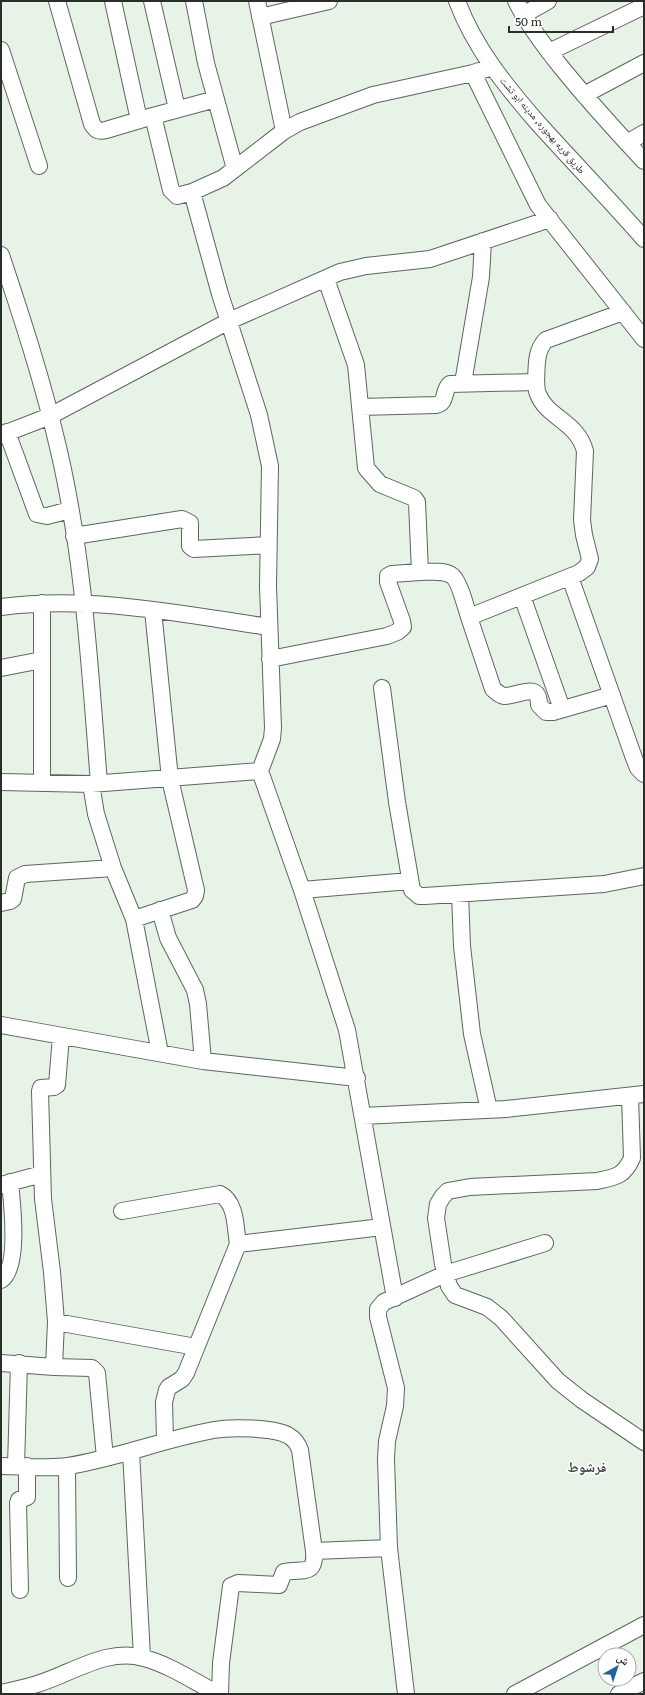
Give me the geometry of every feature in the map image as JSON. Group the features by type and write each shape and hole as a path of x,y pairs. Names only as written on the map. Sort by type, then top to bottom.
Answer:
{"street":[{"path":"57,1 92,124 96,130 100,131 216,99"},
{"path":"113,1 146,118 171,190 177,196 192,192 223,178 284,131 300,122 373,95 473,73 492,67"},
{"path":"152,1 177,109"},
{"path":"194,1 206,63 235,169"},
{"path":"257,1 284,131"},
{"path":"260,17 329,1"},
{"name":"طريق قريه بهجوره, مدينه ابو تشت","path":"457,1 473,36 492,67 552,139 644,239"},
{"path":"548,1 519,8 549,52 584,95 644,161"},
{"path":"549,52 644,6"},
{"path":"1,50 39,166"},
{"path":"584,95 644,63"},
{"path":"473,73 538,205 644,339"},
{"path":"627,143 644,133"},
{"path":"192,192 229,321 259,415 270,466 268,545 272,739 260,771 302,890 347,1030 357,1078 395,1298"},
{"path":"70,510 47,516 37,514 4,434 50,416 229,321 340,272 366,266 430,259 550,219"},
{"path":"463,383 482,277 483,241"},
{"path":"1,255 25,328 58,446 70,510 83,602 96,814 113,868 134,919 160,1053"},
{"path":"326,279 356,365 366,468 380,484 414,498 417,502 420,572"},
{"path":"469,618 570,577 579,573 586,567 590,559 582,520 585,451 583,443 576,432 545,405 537,393 536,382 538,352 546,340 623,312"},
{"path":"360,407 436,405 442,402 445,397 446,388 450,384 536,382"},
{"path":"74,536 182,518 188,520 190,523 190,546 194,549 268,545"},
{"path":"270,660 387,636 397,632 403,627 388,582 388,576 392,574 420,572 446,573 454,577 458,584 493,688 504,696 530,690 535,692 539,699 539,704 546,712 612,695"},
{"path":"570,577 634,758 638,768 644,774"},
{"path":"522,596 562,709"},
{"path":"1,607 42,603 83,602 153,610 269,627"},
{"path":"42,603 42,783"},
{"path":"134,919 192,900 195,896 196,890 170,779 153,610"},
{"path":"1,668 42,660"},
{"path":"382,688 397,802 410,881 412,890 419,896 604,884 644,876"},
{"path":"1,782 95,784 260,771"},
{"path":"1,903 12,899 17,878 25,874 113,868"},
{"path":"302,890 410,881"},
{"path":"460,894 462,946 472,1034 489,1110"},
{"path":"160,910 168,938 195,990 198,1004 203,1061"},
{"path":"1,1025 203,1061 357,1078"},
{"path":"54,1367 56,1322 52,1272 43,1199 40,1090 57,1085 61,1036"},
{"path":"363,1116 489,1110 637,1095 632,1158 621,1174 612,1178 597,1181 470,1187 448,1191 438,1204 436,1218 445,1274 448,1286 455,1295 487,1307 501,1318 558,1381 582,1400 644,1442"},
{"path":"1,1280 7,1273 14,1230 6,1184 42,1174"},
{"path":"122,1211 220,1194 230,1201 233,1209 238,1244 182,1378 167,1390 164,1402 165,1441"},
{"path":"238,1244 382,1227"},
{"path":"406,1694 389,1548 386,1459 387,1441 395,1406 396,1388 377,1313 381,1304 445,1274 546,1243"},
{"path":"56,1322 196,1347"},
{"path":"1,1363 92,1368 97,1373 105,1458"},
{"path":"19,1363 15,1466 27,1496 18,1502 20,1590"},
{"path":"1,1693 37,1684 100,1660 121,1656 142,1657 156,1662 219,1694 221,1663 231,1586 238,1583 279,1585 284,1572 307,1570 312,1567 315,1561 300,1450 298,1445 289,1436 250,1428 215,1430 165,1441 105,1458 66,1466 15,1466"},
{"path":"132,1451 142,1657"},
{"path":"66,1466 68,1578"},
{"path":"314,1551 389,1548"},
{"path":"515,1694 644,1625"},
{"path":"620,1694 644,1681"}],"district":[{"name":"فرشوط","path":"587,1467"}]}
